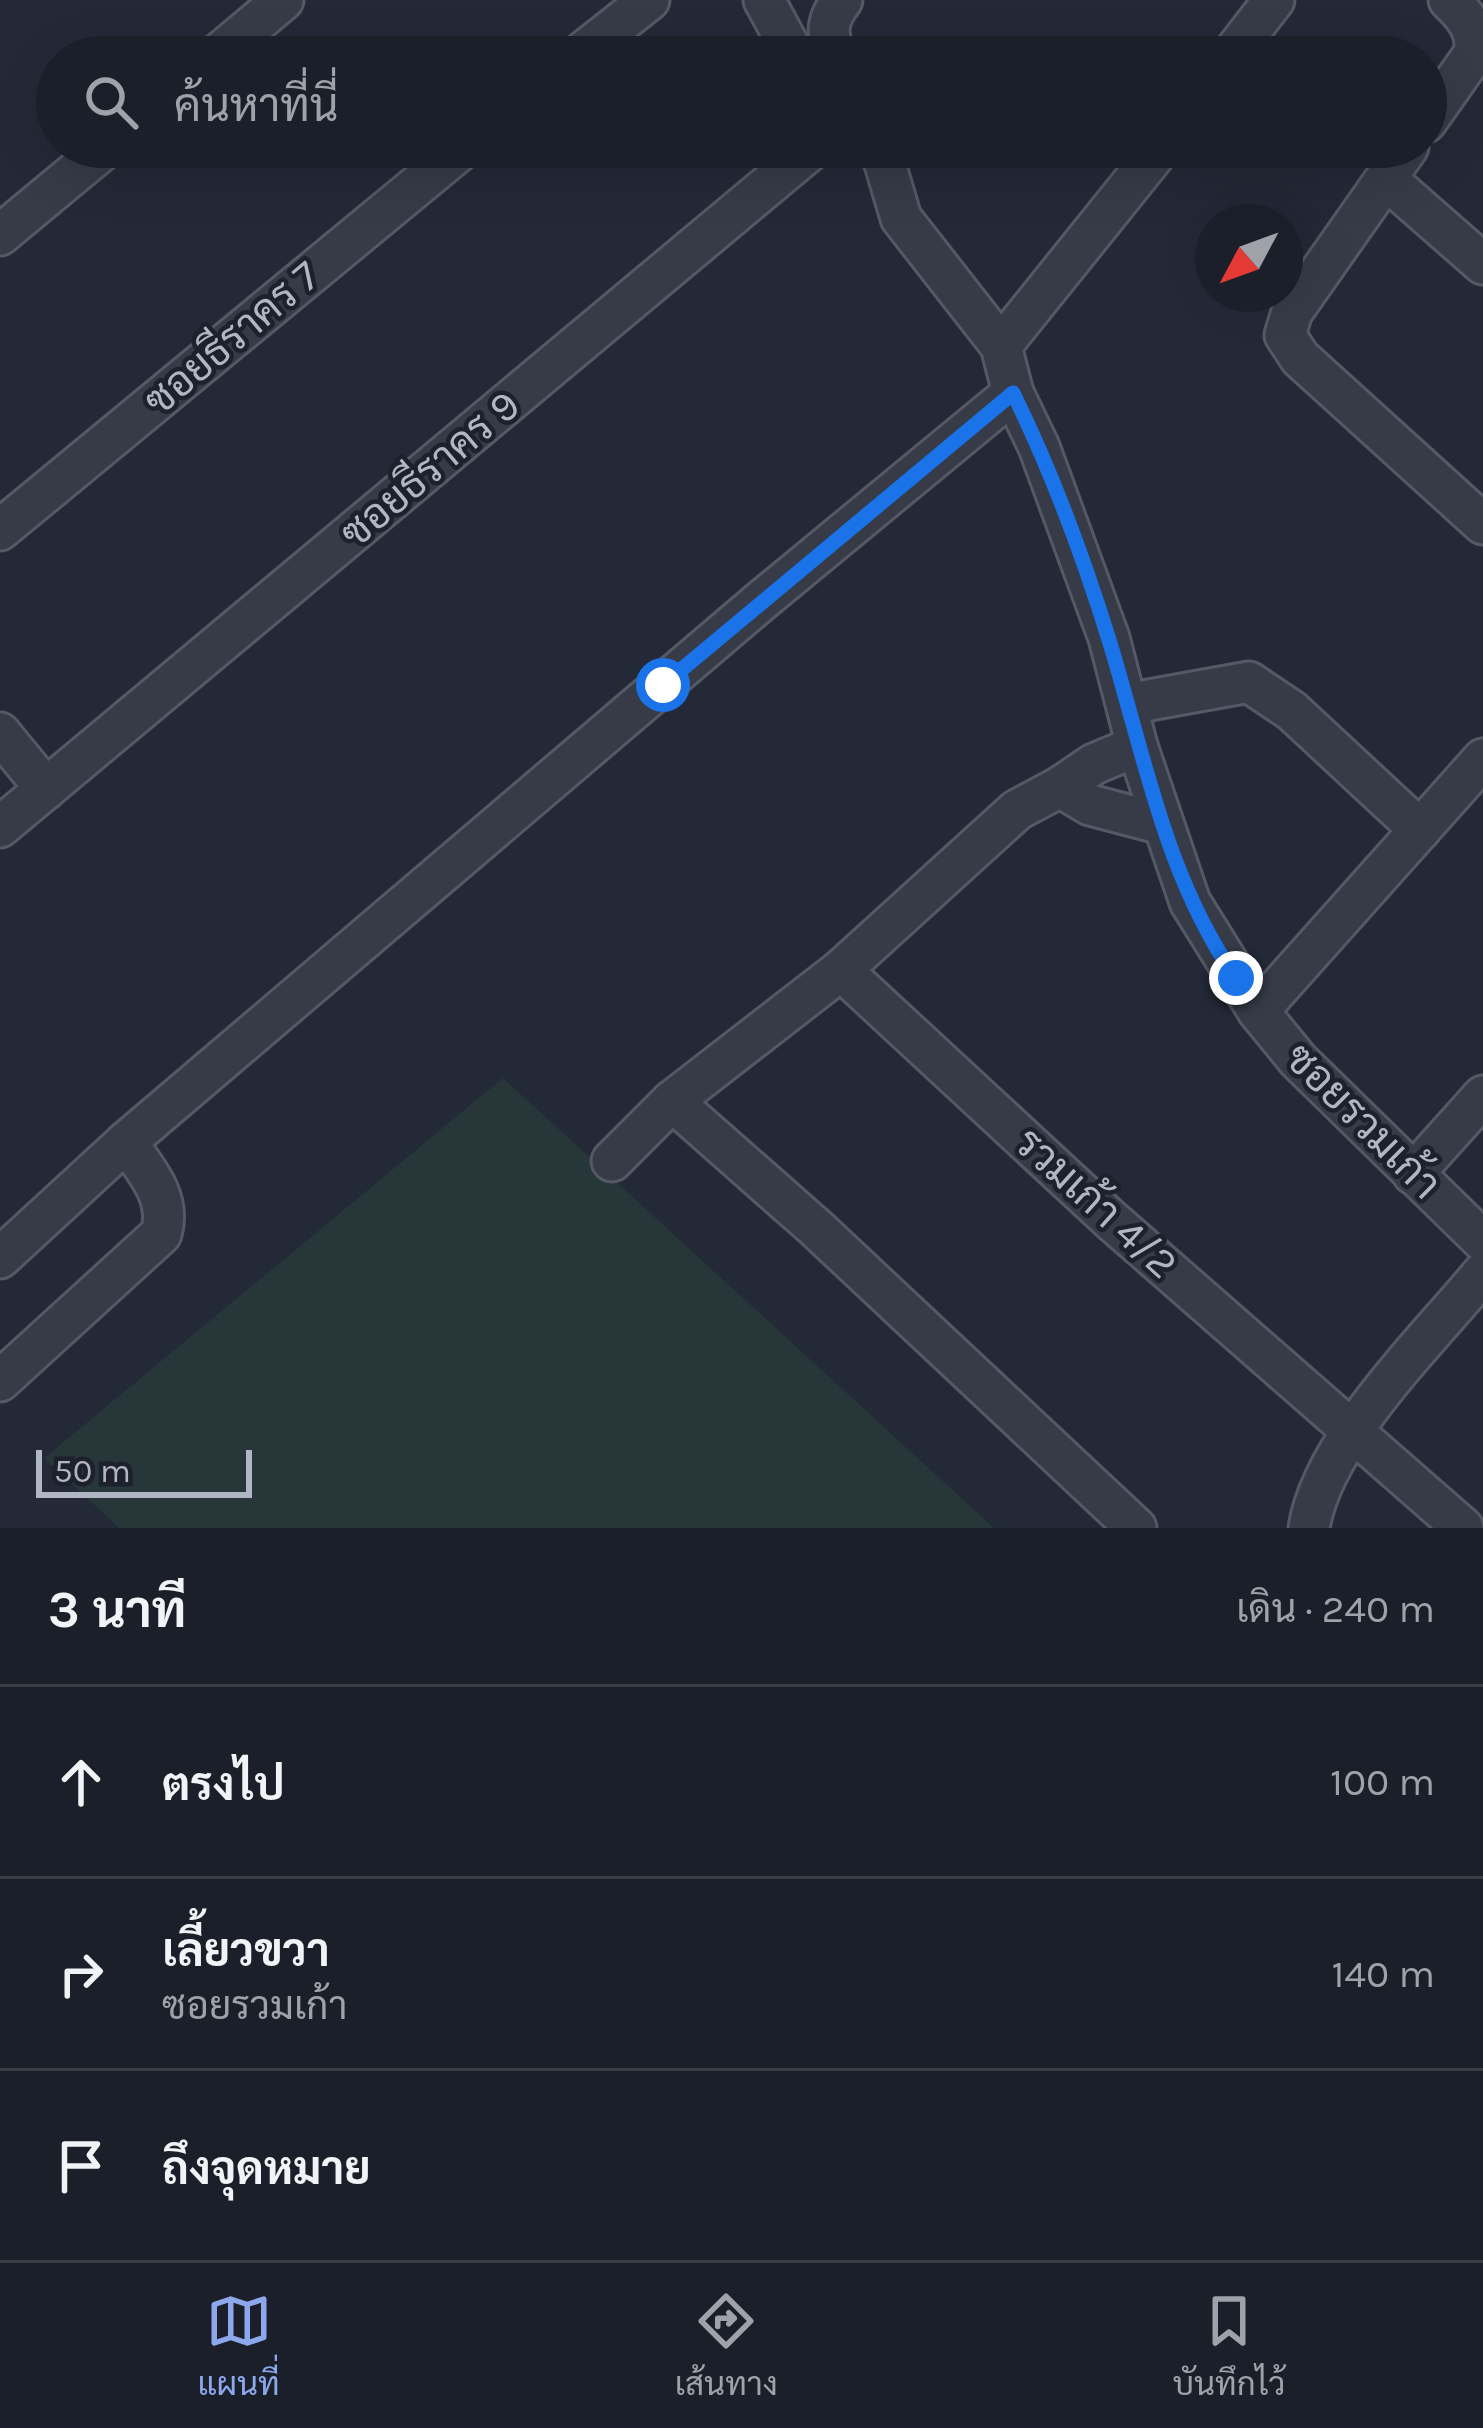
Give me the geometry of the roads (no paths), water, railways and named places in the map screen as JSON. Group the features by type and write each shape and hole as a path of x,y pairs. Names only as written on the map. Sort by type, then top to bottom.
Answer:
{"street":[{"path":"240,36 284,0"},
{"path":"604,36 649,0"},
{"path":"764,0 784,36"},
{"path":"827,36 832,14 842,0"},
{"path":"1246,36 1274,0"},
{"path":"1447,92 1474,54 1476,41 1471,26 1448,0"},
{"path":"0,235 81,168"},
{"name":"ซอยธีราคร 7","path":"0,530 439,168"},
{"name":"ซอยธีราคร 9","path":"0,826 789,168"},
{"name":"ซอยรวมเก้า","path":"886,168 901,218 1001,346 1013,393 1040,447 1108,638 1137,746 1190,902 1258,1011 1298,1060 1483,1241"},
{"path":"1001,346 1144,168"},
{"path":"1393,168 1292,312 1285,335 1300,358 1483,524"},
{"path":"1401,168 1483,264"},
{"path":"0,1258 126,1142 760,601 1013,393"},
{"path":"1127,704 1249,682 1292,711 1420,830"},
{"path":"0,734 46,789"},
{"path":"612,1161 672,1101 842,970 1017,810 1094,764 1137,746"},
{"path":"1258,1011 1483,759"},
{"path":"1060,787 1090,805 1162,824"},
{"name":"รวมเก้า 4/2","path":"842,970 1111,1220 1463,1528"},
{"path":"1413,1174 1483,1096"},
{"path":"672,1101 833,1243 1136,1528"},
{"path":"0,1381 161,1234 164,1207 160,1196 126,1142"},
{"path":"1309,1528 1320,1484 1354,1432 1483,1273"}]}
